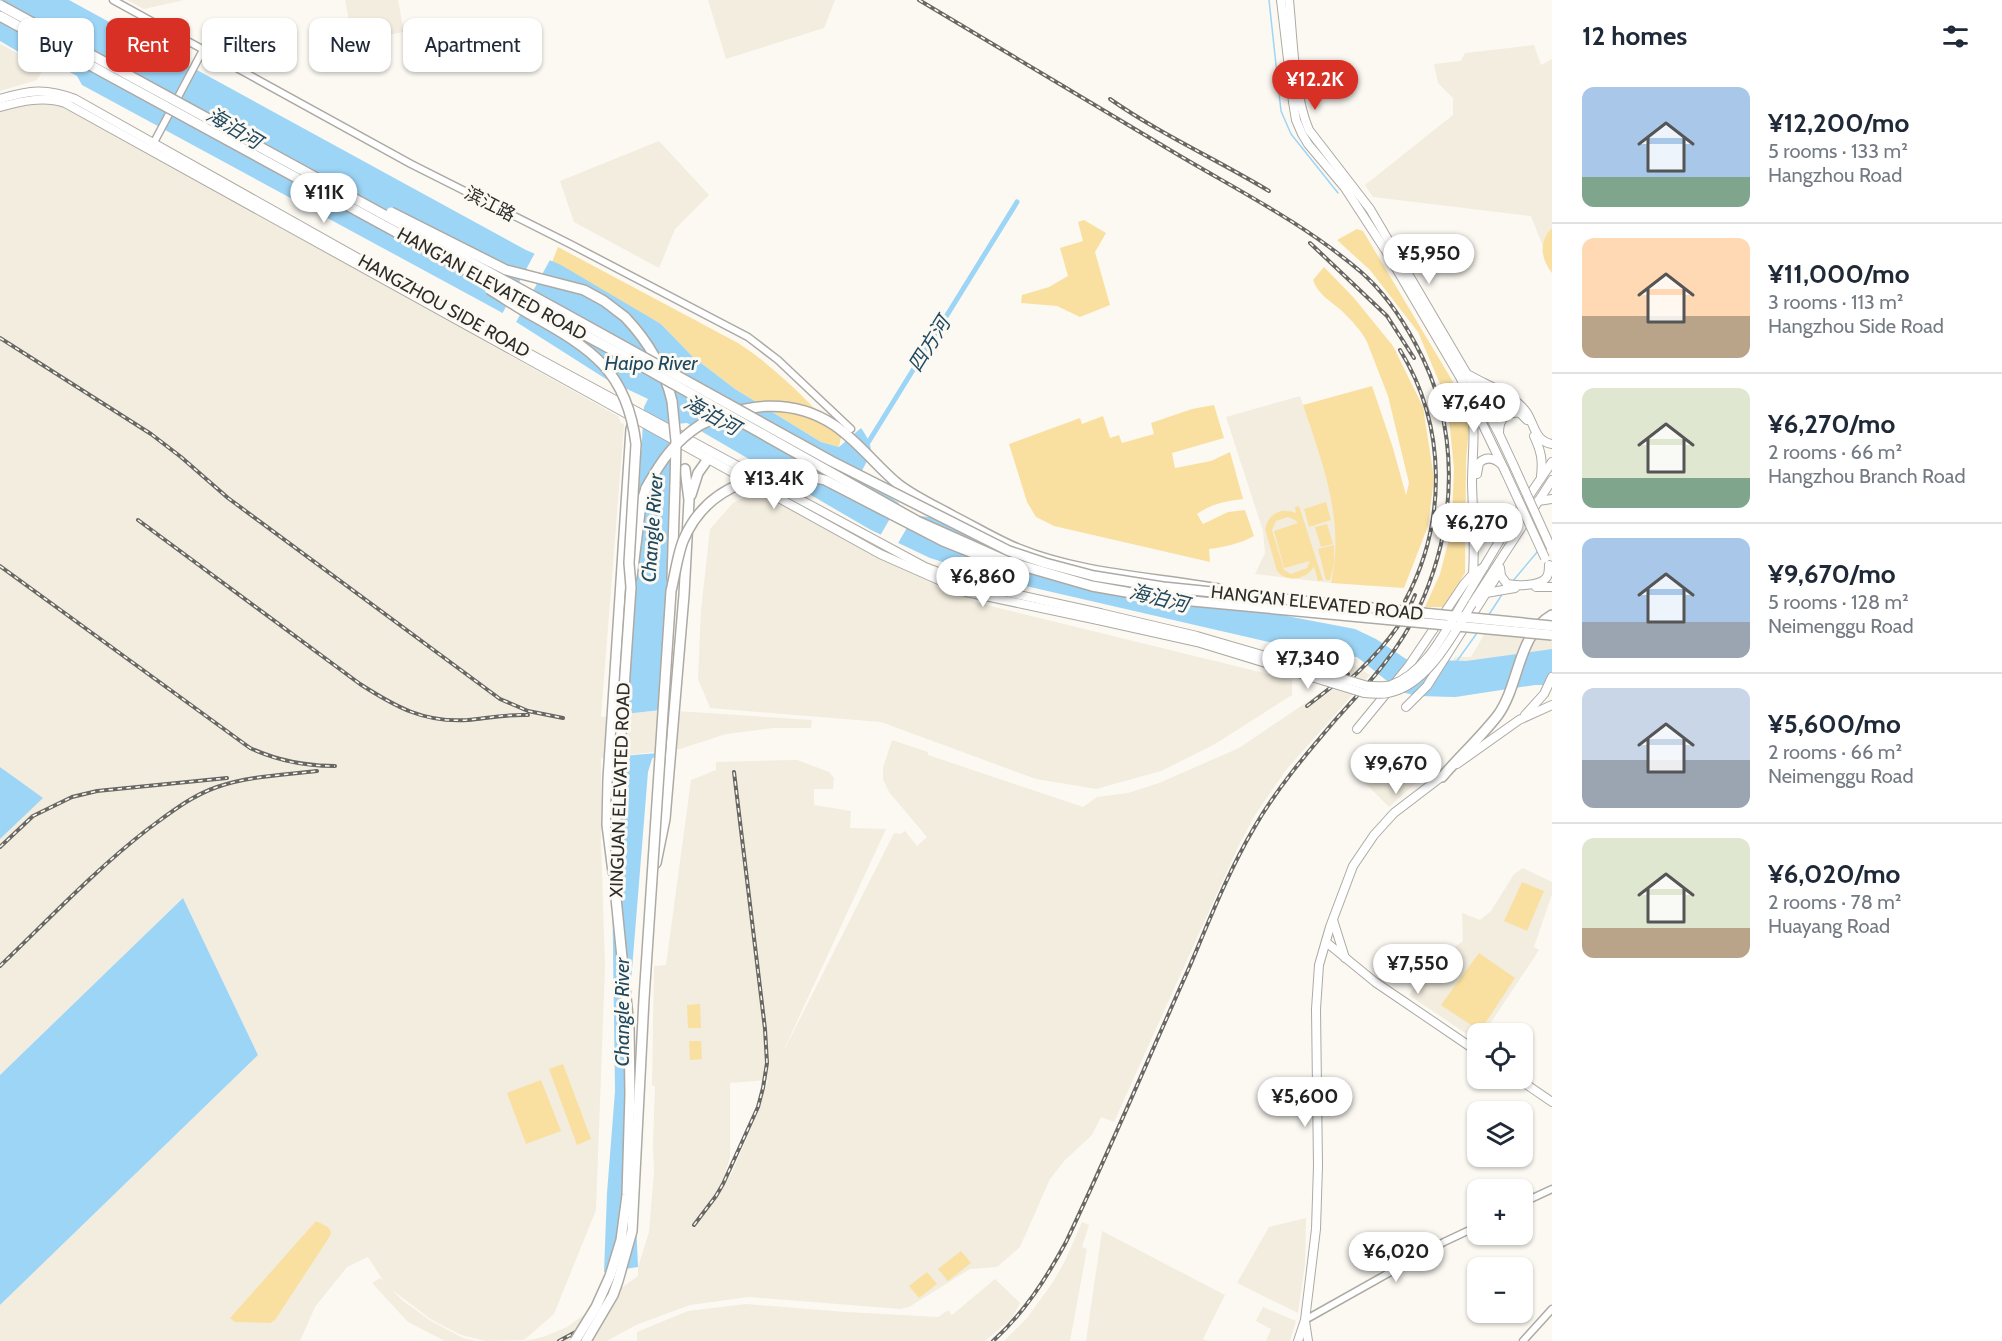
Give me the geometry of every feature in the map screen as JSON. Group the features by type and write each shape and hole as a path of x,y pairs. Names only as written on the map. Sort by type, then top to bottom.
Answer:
{"highway":[{"name":"HANG'AN ELEVATED ROAD","path":"0,5 831,461 1001,547 1045,563 1094,576 1163,587 1552,626"},
{"name":"HANG'AN ELEVATED ROAD","path":"0,16 638,364 917,521 1009,562 1092,586 1173,599 1552,636"},
{"path":"170,99 499,267 584,290 626,317 654,354 668,383 672,401 676,441 671,591"},
{"path":"294,177 581,344 612,374 626,400 636,444 629,563 631,587"},
{"path":"631,587 641,504 646,488 667,453 687,433 719,416 738,409 768,406 806,412 834,425 899,485 1018,549 1095,571 1188,583 1272,598"},
{"path":"616,898 607,813 626,518 636,419 628,418 623,413"},
{"path":"689,500 698,473 708,459"},
{"path":"652,883 665,819 684,595 689,500 685,469"},
{"path":"671,591 682,543 696,519 710,504 737,484 773,475 788,475 825,480 943,541 1017,570 1098,591 1126,596 1173,599"},
{"name":"XINGUAN ELEVATED ROAD","path":"575,1341 596,1307 610,1276 621,1240 627,1195 629,1028 616,898 616,805 631,587"},
{"name":"XINGUAN ELEVATED ROAD","path":"586,1341 613,1295 632,1231 639,1079 671,591"},
{"path":"1442,777 1499,714 1512,689 1527,642 1541,622 1552,615"}],"main road":[{"path":"1281,0 1292,95 1296,120 1302,134 1363,214 1469,394 1549,565 1548,574 1540,583 1486,593"},
{"path":"1289,0 1300,101 1309,130 1365,202 1467,374 1499,434 1552,549"},
{"name":"HANGZHOU SIDE ROAD","path":"0,99 32,92 55,91 75,99 152,146 623,413"},
{"name":"HANGZHOU SIDE ROAD","path":"0,107 33,100 58,100 152,146 636,419 681,440 708,459 880,554 928,577 966,592 1099,616"},
{"path":"1467,374 1520,405 1527,413 1542,441 1552,444"},
{"path":"1469,394 1474,419 1472,483 1475,553 1473,574"},
{"path":"1499,434 1500,422 1504,416 1514,412 1524,416 1541,450 1543,460 1540,478"},
{"path":"681,440 924,567 970,584 1197,642 1364,693 1388,693 1412,683 1433,664 1552,480"},
{"path":"1503,467 1495,459 1488,458 1478,466 1478,525 1484,533 1492,536 1506,530"},
{"path":"1406,706 1427,686 1471,604 1484,567 1552,462"},
{"path":"1538,501 1552,499"},
{"path":"1500,561 1500,571 1507,584 1552,587"},
{"path":"1358,729 1427,641 1455,596 1473,574 1484,567"},
{"path":"1471,604 1486,593 1500,571"},
{"path":"1519,720 1544,694 1552,677"},
{"path":"1298,1341 1305,1320 1316,1229 1318,1176 1316,1008 1319,965 1353,866 1374,835 1394,813 1478,748 1519,720 1552,705"},
{"path":"1333,920 1345,958"},
{"path":"1326,942 1375,982 1467,1045"},
{"path":"1533,1089 1552,1102"},
{"path":"1305,1320 1308,1341"}],"street":[{"name":"滨江路","path":"113,0 202,49"},
{"path":"152,146 202,52"},
{"name":"滨江路","path":"243,72 411,164 572,245 748,338 778,360 852,429"},
{"path":"1533,1198 1552,1189"},
{"path":"1305,1320 1467,1231"},
{"path":"1523,1341 1552,1309"}],"shaded area":[{"path":"127,0 184,0 144,9"},
{"path":"345,0 398,0 403,32 391,34 391,18 349,18"},
{"path":"708,0 835,0 824,28 726,59"},
{"path":"0,44 18,53 18,72 41,72 37,80 0,91"},
{"path":"1534,45 1541,65 1552,59 1552,269 1531,216 1373,197 1365,185 1453,115 1453,98 1438,83 1434,64 1461,61 1465,53"},
{"path":"56,104 71,109 618,416 624,424 601,717 661,710 812,720 811,728 773,728 726,734 680,749 601,758 605,967 596,1210 554,1314 524,1340 486,1341 461,1335 432,1320 392,1290 431,1321 463,1338 476,1341 445,1341 408,1322 372,1283 380,1278 384,1282 368,1257 347,1267 315,1307 300,1341 0,1341 0,1305 258,1055 183,898 0,1075 0,839 42,798 0,767 0,111 20,105"},
{"path":"659,141 709,195 675,229 659,268 574,222 560,181"},
{"path":"1084,220 1106,233 1095,252 1110,305 1080,317 1057,306 1021,303 1022,295 1049,287 1068,276 1060,248 1083,241 1078,222"},
{"path":"1552,228 1552,273 1543,256 1543,245"},
{"path":"1357,229 1363,231 1456,387 1465,407 1469,427 1466,462 1465,573 1443,607 1425,607 1440,574 1452,516 1454,469 1443,391 1418,332 1370,270 1337,240"},
{"path":"558,247 751,352 792,386 830,425 841,437 839,447 821,442 735,389 692,356 661,324 552,262"},
{"path":"1324,267 1354,298 1393,346 1423,407 1434,478 1428,526 1404,588 1331,583 1335,560 1334,515 1318,449 1303,405 1372,386 1406,495 1409,483 1388,396 1367,342 1349,318 1321,294 1313,280"},
{"path":"1300,396 1324,466 1336,520 1336,561 1331,583 1255,574 1265,553 1263,531 1226,417"},
{"path":"1214,405 1224,438 1172,453 1175,468 1211,461 1230,452 1243,499 1219,504 1197,514 1203,524 1228,512 1245,510 1254,536 1232,545 1209,549 1210,562 1054,526 1036,517 1027,502 1009,444 1080,418 1082,424 1103,416 1110,438 1119,435 1122,443 1154,434 1151,423 1192,409"},
{"path":"755,492 978,603 1292,680 1292,695 1215,744 1161,771 1096,789 1036,779 881,722 710,708 698,679 701,610 710,529 733,503"},
{"path":"1326,502 1331,520 1309,527 1304,509"},
{"path":"1299,506 1323,580 1318,581 1314,567 1306,575 1296,578 1286,577 1277,571 1265,529 1273,515 1281,511 1296,513 1295,507","holes":["1288,517 1298,523 1274,531 1284,568 1310,561 1307,568 1291,574 1284,570 1272,530 1276,521"]},
{"path":"1327,524 1333,544 1321,547 1315,527"},
{"path":"1334,545 1334,564 1330,580 1326,580 1318,549"},
{"path":"1495,616 1552,622 1552,650 1537,683 1457,697 1432,696 1455,657 1471,657"},
{"path":"1354,665 1370,675 1286,770 1255,815 1238,847 1114,1122 1101,1117 1092,1135 1065,1160 1050,1179 1020,1247 997,1267 970,1269 909,1307 900,1309 749,1297 690,1305 636,1325 607,1341 525,1341 543,1337 567,1327 638,1276 638,1267 649,1232 654,1172 655,1087 652,1085 654,966 666,965 691,780 716,770 716,762 797,760 829,772 834,778 833,789 814,789 814,805 851,811 850,828 886,829 781,1056 894,833 901,834 905,831 917,846 927,837 889,792 883,779 883,768 892,740 928,752 928,755 1083,807 1097,797 1128,793 1159,783 1239,748 1331,686","holes":["768,1080 759,1110 730,1177 725,1174 730,1157 730,1083"]},
{"path":"1393,751 1419,780 1389,807 1361,779"},
{"path":"1523,868 1552,882 1552,894 1534,947 1539,950 1491,1023 1467,1023 1467,1034 1409,995 1428,966 1463,941 1462,913 1480,920 1491,911 1514,874"},
{"path":"1522,882 1544,891 1527,931 1504,921"},
{"path":"1479,953 1515,978 1485,1023 1468,1023 1441,1005"},
{"path":"700,1004 701,1028 688,1028 687,1005"},
{"path":"689,1041 701,1041 702,1059 690,1060"},
{"path":"563,1064 591,1139 577,1145 549,1069"},
{"path":"541,1080 561,1131 526,1144 507,1093"},
{"path":"1306,1218 1305,1264 1298,1313 1237,1283 1269,1227"},
{"path":"316,1221 328,1227 331,1232 330,1236 275,1320 270,1323 235,1322 230,1318"},
{"path":"1082,1222 1089,1225 1082,1247 1087,1249 1070,1341 1004,1341 1027,1318 1053,1282"},
{"path":"1102,1231 1225,1295 1203,1339 1207,1341 1086,1341"},
{"path":"961,1251 971,1263 948,1281 938,1269"},
{"path":"927,1272 937,1284 919,1298 909,1286"},
{"path":"995,1279 1020,1303 1012,1318 985,1341 637,1341 637,1332 688,1311 746,1304 938,1317 948,1310 952,1315"},
{"path":"1263,1307 1296,1321 1290,1341 1266,1341 1271,1329 1256,1321"}],"water":[{"path":"0,0 69,0 106,20 106,72 190,72 190,66 526,250 561,265 661,324 692,356 735,389 821,442 839,447 861,428 871,447 867,462 859,476 918,516 930,517 986,542 1057,564 1355,629 1376,639 1406,659 1466,661 1552,649 1552,685 1535,685 1455,697 1418,696 1401,692 1357,657 1304,650 1000,580 930,558 871,530 687,423 675,424 677,451 661,710 625,714 644,407 648,399 606,379 499,311 82,85 77,76 70,72 94,72 94,18 18,18 18,52 0,41"},
{"name":"Changle River","path":"658,753 652,759 648,772 630,994 632,1131 638,1267 604,1272 615,1091 612,880 622,756"},
{"path":"0,767 43,798 0,839"},
{"path":"183,898 258,1055 0,1305 0,1075"}],"pier":[{"path":"536,251 551,258 515,324 501,316"},
{"path":"900,501 916,512 897,545 880,536"}],"waterway":[{"name":"四方河","path":"1269,0 1281,111 1291,134 1338,193"},
{"name":"四方河","path":"866,446 1017,202"},
{"path":"1512,582 1538,551"},
{"path":"1488,616 1503,593"},
{"path":"1457,661 1477,633"}],"railway":[{"path":"919,0 1268,207 1339,254 1361,272 1385,296 1398,314 1430,375 1441,407 1447,441 1449,475 1447,509 1441,542 1432,576 1411,624 1382,666 1293,771 1254,828 1219,897 1066,1242 1034,1295 993,1341"},
{"path":"1110,99 1148,124 1269,191"},
{"path":"1310,243 1387,316 1414,358"},
{"path":"0,338 151,434 228,498 500,699 528,711 563,718"},
{"path":"1400,350 1427,410 1436,475 1429,540 1419,571 1405,601"},
{"path":"138,520 360,684 386,700 411,712 438,719 468,720 528,715"},
{"path":"0,566 250,748 291,762 335,766"},
{"path":"1345,684 1385,644 1402,620 1415,595"},
{"path":"1307,706 1348,674"},
{"path":"0,966 109,861 148,829 190,800 217,787 241,780 317,771"},
{"path":"694,1225 723,1184 758,1107 767,1063 765,1029 734,772"},
{"path":"0,847 33,816 72,797 97,791 227,778"},
{"path":"559,1341 585,1327"}],"water label":[{"name":"海泊河","path":"234,128"},
{"name":"Haipo River","path":"651,363"},
{"name":"海泊河","path":"712,415"},
{"name":"海泊河","path":"1159,598"}]}
